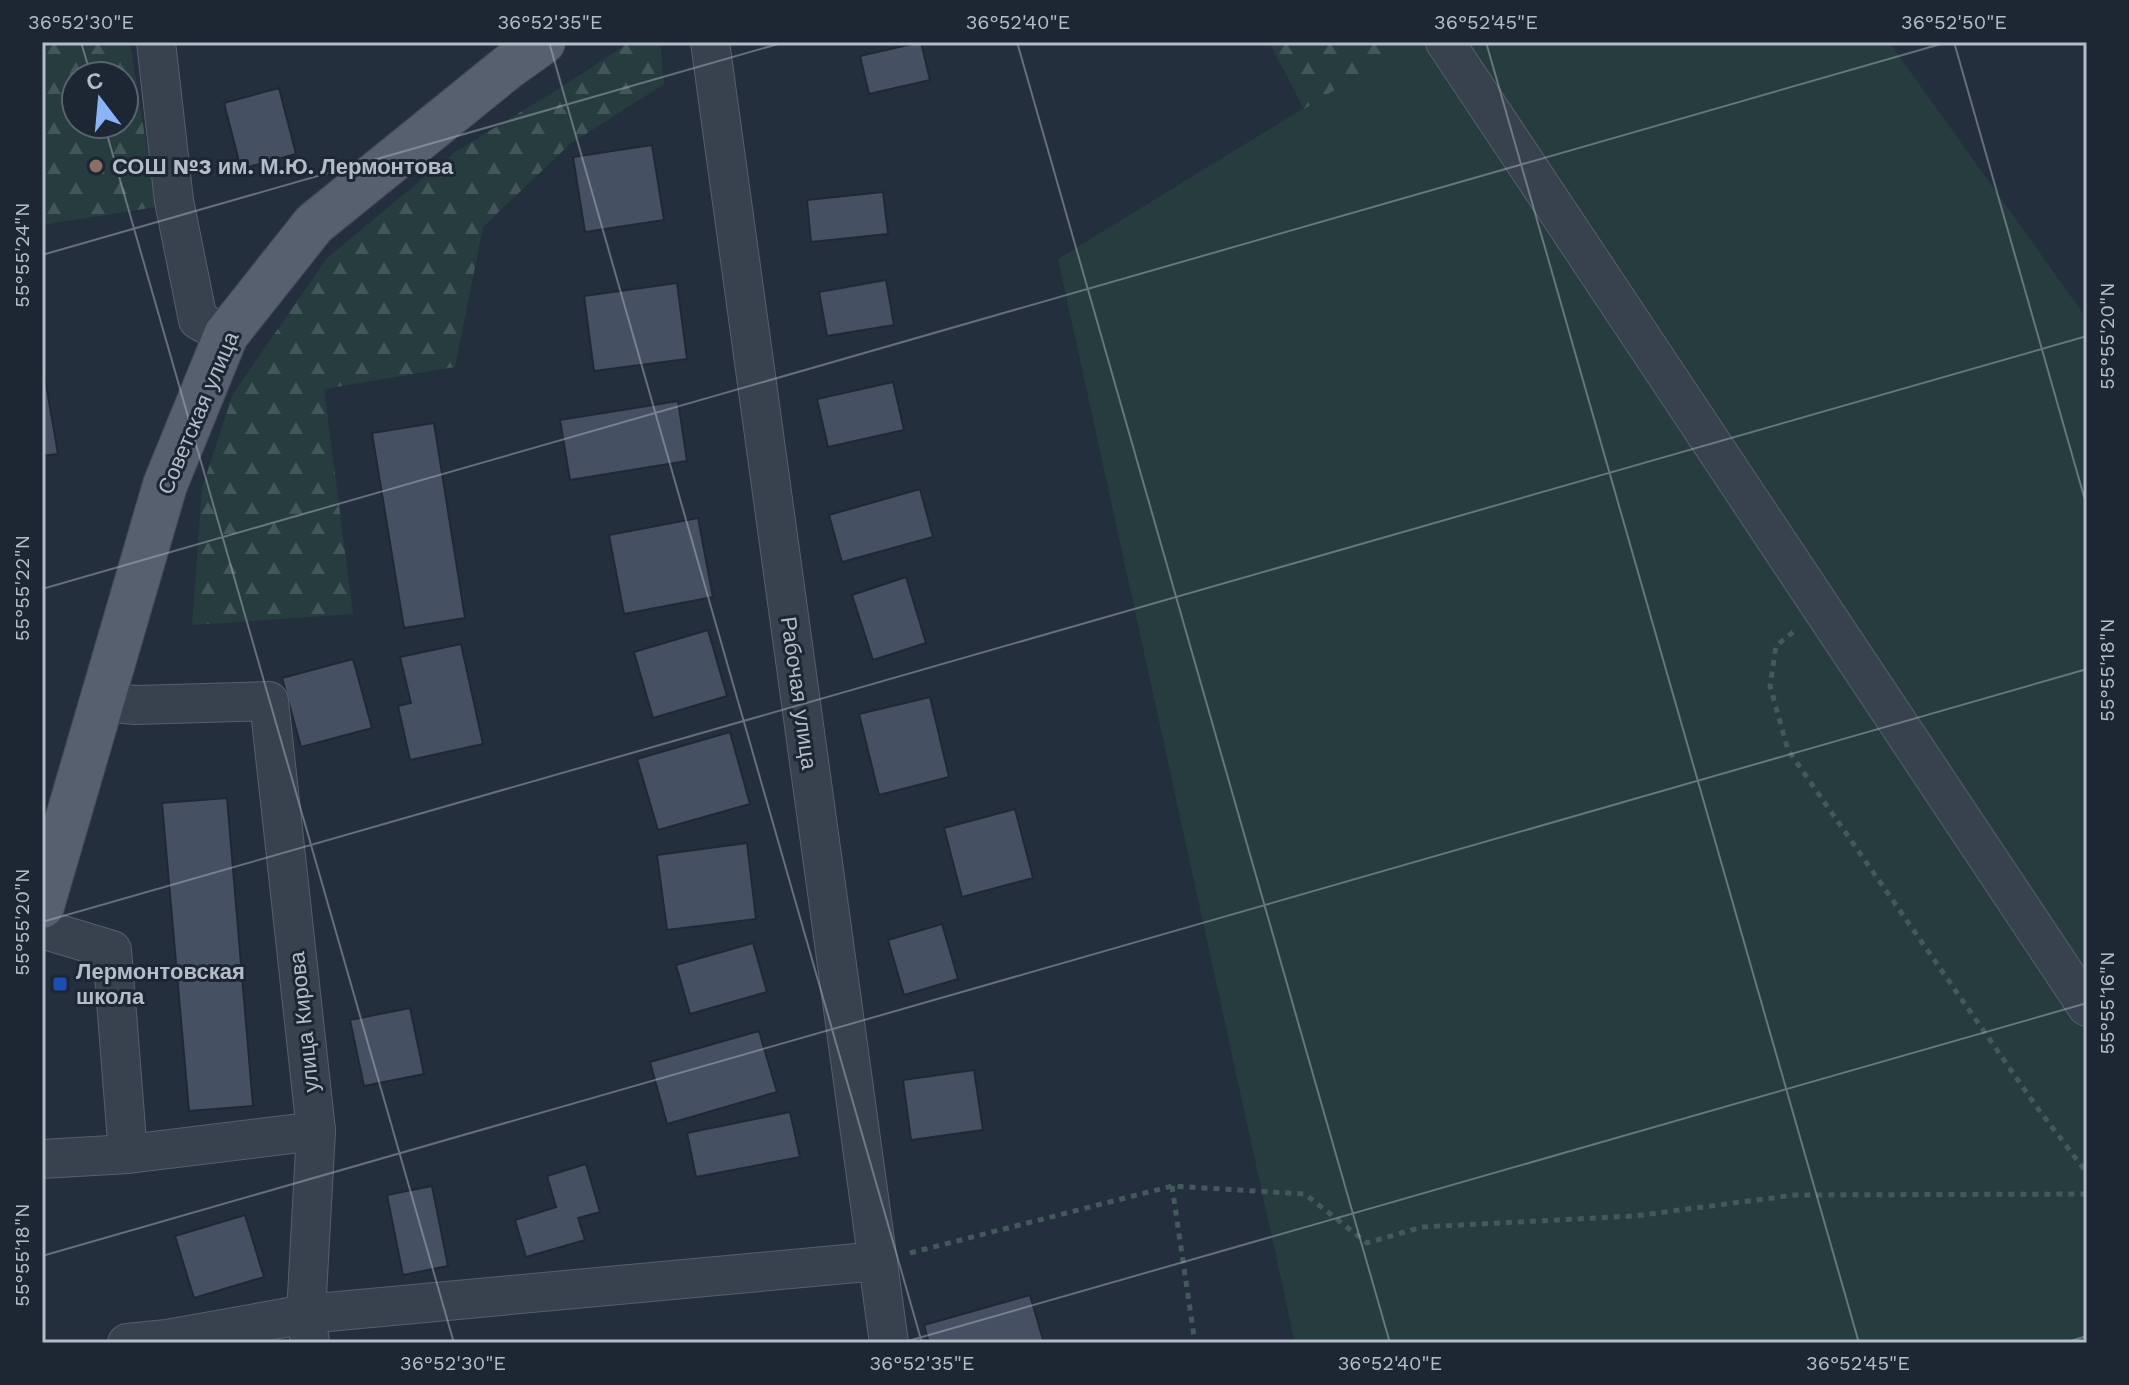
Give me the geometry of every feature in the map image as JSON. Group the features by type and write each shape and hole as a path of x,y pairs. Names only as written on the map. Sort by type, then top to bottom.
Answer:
{"main road":[{"name":"Советская улица","path":"42,906 54,832 101,702 165,485 226,335 314,224 543,42"}],"street":[{"path":"156,42 174,201 198,320 226,335"},
{"name":"Рабочая улица","path":"710,42 889,1343"},
{"path":"1445,42 2087,1007"},
{"name":"улица Кирова","path":"101,702 136,705 269,701 316,1131 308,1328"},
{"path":"42,929 112,950 128,1154"},
{"path":"42,1159 128,1154 316,1131"},
{"path":"127,1343 308,1328 878,1261"}],"path":[{"path":"1821,607 1776,646 1770,686 1788,750 2087,1173"},
{"path":"878,1261 1172,1186 1305,1194 1367,1243 1422,1227 1634,1216 1795,1195 2087,1194"},
{"path":"1172,1186 1195,1343"}],"green space":[{"name":"СОШ №3 им. М.Ю. Лермонтова","path":"42,42 130,42 133,60 60,60 60,140 140,140 140,105 156,207 42,225"},
{"path":"630,42 660,42 664,84 570,144 483,227 455,367 324,389 353,614 192,625 202,488 233,394 327,258 455,152"},
{"path":"1269,42 1401,42 1404,47 1304,109"},
{"path":"1411,42 1889,42 2087,319 2087,1343 1295,1343 1058,259"}],"building":[{"path":"921,42 930,80 869,94 860,56"},
{"path":"279,88 296,154 241,169 224,103"},
{"path":"652,145 664,220 585,232 573,157"},
{"path":"883,192 888,234 811,242 807,200"},
{"path":"886,280 894,325 827,336 819,292"},
{"path":"677,283 687,359 594,371 584,296"},
{"path":"42,360 58,454 42,456"},
{"path":"893,382 904,430 828,447 817,399"},
{"path":"678,401 687,461 570,480 560,420"},
{"path":"434,423 465,618 404,628 372,433"},
{"path":"920,489 933,537 842,562 829,515"},
{"path":"698,518 713,597 624,614 609,535"},
{"path":"906,577 926,643 873,660 852,595"},
{"path":"708,630 727,696 653,718 634,652"},
{"path":"461,644 483,744 410,760 398,706 411,703 400,657"},
{"path":"353,659 372,728 301,747 282,678"},
{"path":"930,697 949,777 879,795 859,714"},
{"path":"730,732 750,804 658,830 637,759"},
{"path":"227,798 253,1106 189,1111 162,803"},
{"path":"1015,809 1033,878 962,897 944,828"},
{"path":"747,843 756,919 667,930 657,855"},
{"path":"942,924 958,979 904,995 888,940"},
{"path":"753,943 767,992 690,1014 676,965"},
{"path":"410,1008 424,1074 364,1086 350,1020"},
{"path":"759,1031 777,1092 667,1124 650,1062"},
{"path":"974,1070 983,1130 911,1140 903,1080"},
{"path":"790,1112 800,1157 696,1177 687,1133"},
{"path":"586,1164 600,1212 578,1218 585,1240 526,1257 515,1220 556,1207 547,1176"},
{"path":"432,1186 448,1266 403,1275 387,1195"},
{"path":"245,1215 264,1277 194,1298 175,1236"},
{"path":"1030,1295 1044,1343 929,1343 924,1325"}],"place":[{"name":"СОШ №3 им. М.Ю. Лермонтова","path":"96,166"},
{"name":"Лермонтовская школа","path":"60,984"}]}
